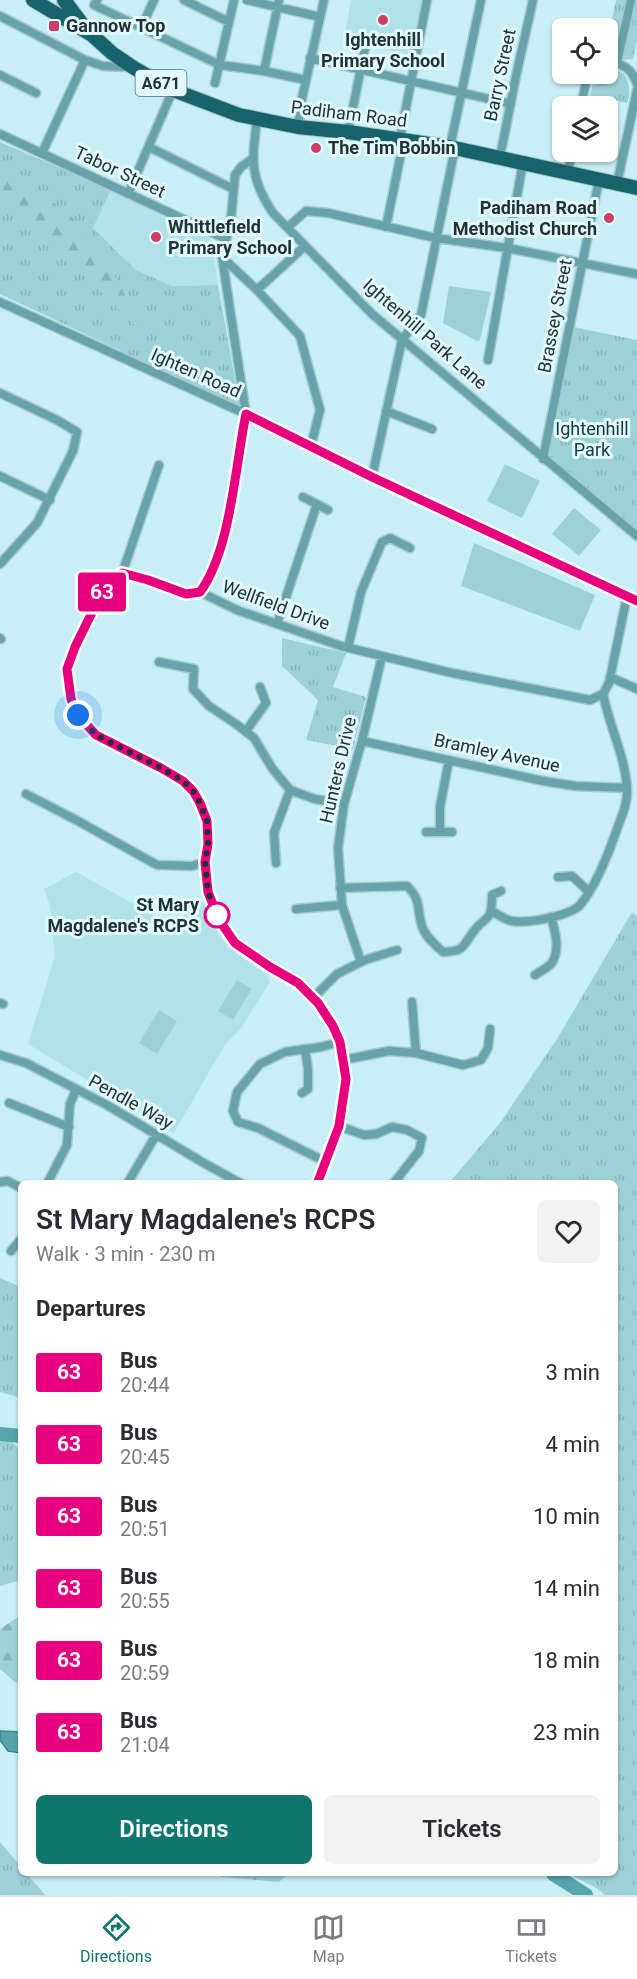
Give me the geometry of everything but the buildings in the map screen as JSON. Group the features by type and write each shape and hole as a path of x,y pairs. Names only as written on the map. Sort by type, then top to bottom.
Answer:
{"main road":[{"name":"Padiham Road","path":"33,0 92,35 134,68 173,90 239,115 298,127 402,139 452,148 637,189"},
{"path":"64,0 92,35"}],"street":[{"path":"141,28 154,0"},
{"path":"184,0 229,22"},
{"path":"215,83 234,0"},
{"path":"247,0 278,4 320,17"},
{"path":"298,127 310,58 324,0"},
{"path":"386,227 410,81 427,0"},
{"path":"372,477 402,340 421,315 461,92 481,0"},
{"name":"Barry Street","path":"500,158 533,0"},
{"path":"618,43 631,0"},
{"path":"96,3 141,28 220,65 306,80"},
{"path":"264,71 278,4"},
{"name":"Padiham Road","path":"0,16 85,60 103,66 134,68"},
{"path":"348,132 366,43"},
{"path":"310,58 511,104"},
{"path":"42,153 85,60"},
{"path":"618,64 623,65 634,74 637,84"},
{"path":"0,75 36,93"},
{"path":"128,194 173,90"},
{"path":"617,184 637,90"},
{"name":"Ightenhill Park Lane","path":"257,120 252,159 253,170 261,196 273,213 372,314 637,536"},
{"name":"Tabor Street","path":"0,134 226,239"},
{"path":"149,147 233,189"},
{"path":"200,592 207,582 220,546 232,496 246,414 222,256 231,219 235,175 252,159"},
{"path":"488,360 523,162"},
{"path":"568,172 570,162"},
{"name":"Brassey Street","path":"543,459 599,180"},
{"path":"288,227 306,211 328,213 436,238 507,248 637,274"},
{"path":"257,290 305,246"},
{"path":"222,256 300,336 320,410 311,446"},
{"name":"Ighten Road","path":"0,302 246,414 372,477 637,600"},
{"path":"0,393 77,432 73,451 37,523 0,564"},
{"path":"386,411 432,429"},
{"path":"159,465 122,573 106,584 75,647 67,669 71,699 78,715 96,735 161,768 183,781 193,791 207,821 208,844 205,862 208,892 219,920 235,943 298,983 313,998 333,1026 340,1042 346,1079 339,1126 318,1180"},
{"path":"0,476 50,500"},
{"path":"303,497 328,510"},
{"path":"277,624 317,504"},
{"path":"348,648 362,592 382,542 390,538 410,548"},
{"name":"Wellfield Drive","path":"122,573 186,594 200,592 237,610 348,648 568,697 590,700 603,694"},
{"path":"491,911 512,921 536,921 577,908 589,891 611,849 626,806 627,788 625,770 608,718 603,694 610,677 627,596"},
{"name":"Hunters Drive","path":"361,962 342,905 338,848 344,804 382,656"},
{"path":"159,662 194,669 193,689 209,706 254,738 272,768 290,790 315,799 344,804"},
{"path":"610,677 637,689"},
{"path":"246,731 266,703 260,687"},
{"name":"Bramley Avenue","path":"362,741 543,781 575,786 627,788"},
{"path":"440,832 440,807 448,760"},
{"path":"276,863 274,833 290,790"},
{"path":"26,794 157,865 192,866 205,862"},
{"path":"426,832 452,832"},
{"path":"558,877 572,876 589,891"},
{"path":"340,888 407,886 416,895 422,927 434,945 443,952 455,952 466,946 474,931 489,918 492,895 501,891"},
{"path":"296,909 342,905"},
{"path":"535,975 551,963 556,949 556,934 551,917"},
{"path":"313,998 337,974 361,962 397,950"},
{"path":"412,1002 416,1053"},
{"path":"343,1060 389,1051 416,1053 464,1065 481,1060 488,1048 490,1029"},
{"path":"324,1161 258,1128 238,1122 233,1111 237,1092 260,1064 285,1052 340,1042"},
{"path":"302,1093 308,1089 305,1049"},
{"name":"Pendle Way","path":"0,1056 26,1063 107,1105 235,1180"},
{"path":"49,1180 68,1145 70,1104 76,1090"},
{"path":"9,1103 69,1127"},
{"path":"339,1126 364,1135 376,1134 392,1127 407,1130 422,1138 419,1151 396,1180"},
{"path":"129,1180 156,1135"},
{"path":"0,1182 8,1181 18,1186"},
{"path":"11,1251 18,1243"}],"shaded area":[{"name":"Ightenhill Primary School","path":"351,0 422,0 411,55 344,40"},
{"name":"Whittlefield Primary School","path":"111,190 207,234 215,245 214,258 218,285 171,286 136,270 93,228"},
{"path":"76,872 159,918 184,916 195,906 204,902 213,926 228,947 266,974 270,982 242,1027 224,1046 174,1133 28,1044 55,956 50,906 44,889"},
{"path":"0,1731 18,1732 18,1753 8,1751 0,1740"}],"green space":[{"path":"616,0 627,0 618,43 618,18 612,18"},
{"path":"635,0 637,0 637,40 633,59 621,60"},
{"path":"618,71 624,74 628,81 627,103 618,101 618,96 590,96 594,84 618,84"},
{"path":"0,142 111,190 93,228 136,270 172,286 218,285 240,407 0,294"},
{"path":"0,163 15,169 16,176 43,194 76,221 117,279 145,335 71,262 38,236 29,218 18,213 0,210"},
{"path":"449,286 491,292 480,340 477,341 443,323"},
{"name":"Ightenhill Park","path":"569,326 637,340 637,538 543,459"},
{"path":"505,464 540,481 522,518 487,501"},
{"path":"574,508 601,530 579,556 552,534"},
{"path":"474,543 595,595 580,631 461,586"},
{"path":"282,638 346,653 333,687 366,697 353,749 306,740 318,700 282,666"},
{"path":"632,912 637,916 637,1895 605,1895 574,1876 618,1876 618,1180 452,1180 500,1123 557,1039"},
{"path":"237,980 252,989 233,1020 218,1011"},
{"path":"159,1010 177,1021 157,1054 139,1043"},
{"path":"0,1278 18,1286 18,1397 0,1392"},
{"path":"0,1434 4,1434 18,1448 18,1581 0,1586"},
{"path":"18,1617 18,1681 16,1683 0,1669 0,1629"},
{"path":"0,1842 18,1863 18,1876 29,1876 45,1895 0,1895"},
{"path":"221,1876 286,1876 279,1882"}],"waterway":[{"path":"0,1434 18,1436"},
{"path":"556,1876 586,1895"}],"bus line":[{"name":"63","path":"318,1180 339,1126 346,1079 340,1042 333,1026 318,1003 298,983 235,943 219,920 208,892 205,862 208,844 207,821 193,791 183,781 161,768 96,735 78,715 71,699 67,669 75,647 106,584 122,573 186,594 200,592 207,582 220,546 236,477 240,440 246,414 372,477 637,601"}],"place":[{"name":"Ightenhill Primary School","path":"383,20"},
{"name":"Gannow Top","path":"54,26"},
{"name":"The Tim Bobbin","path":"316,148"},
{"name":"Padiham Road Methodist Church","path":"609,218"},
{"name":"Whittlefield Primary School","path":"156,237"},
{"name":"St Mary Magdalene's RCPS","path":"217,915"}],"route":[{"path":"78,715 96,735 161,768 183,781 193,791 207,821 208,844 205,862 208,892 219,920 217,915"}]}
